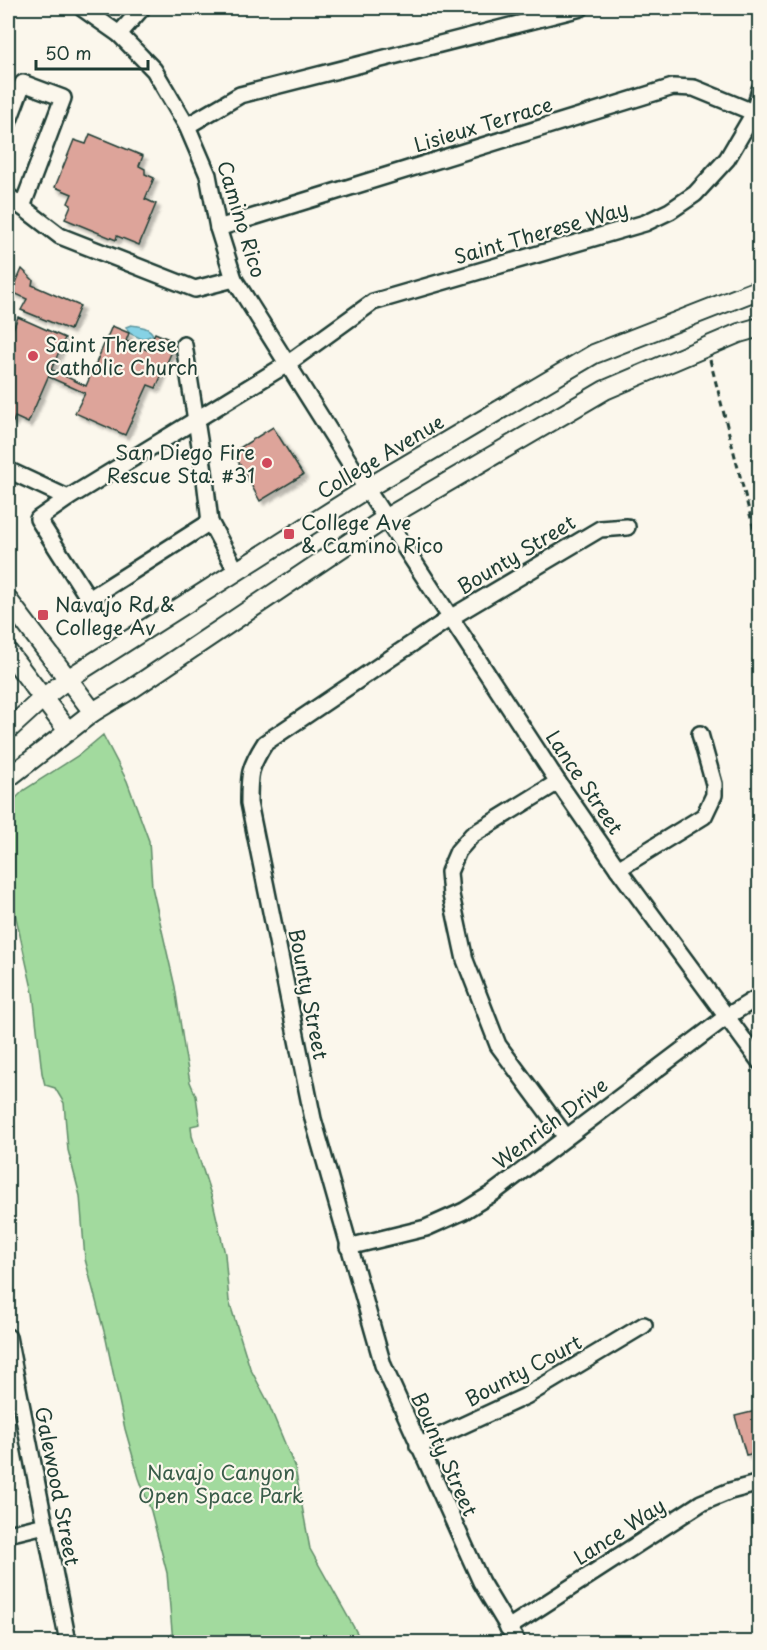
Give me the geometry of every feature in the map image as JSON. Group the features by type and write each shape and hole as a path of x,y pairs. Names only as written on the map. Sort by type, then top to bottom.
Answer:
{"main road":[{"name":"College Avenue","path":"8,730 69,678 366,489 594,354 759,289"},
{"path":"8,778 93,712 386,518 605,390 759,327"},
{"path":"8,600 93,712"},
{"path":"8,652 68,731"}],"street":[{"name":"Camino Rico","path":"82,8 119,34 154,70 187,126 208,175 218,228 234,279 386,518"},
{"path":"119,34 142,8"},
{"path":"187,126 240,94 581,8"},
{"path":"8,123 22,83 63,98 22,207"},
{"name":"Lisieux Terrace","path":"218,228 674,87 694,88 757,114"},
{"name":"Saint Therese Way","path":"210,522 89,599 38,519 68,498 287,364 373,302 634,226 670,211 694,194 727,159 757,114 759,88"},
{"path":"8,196 60,236 195,289 234,279"},
{"path":"183,345 210,522 237,572"},
{"path":"8,470 68,498"},
{"name":"Lance Street","path":"386,518 558,782 618,869 759,1062"},
{"name":"Bounty Street","path":"517,1642 481,1582 383,1365 313,1119 249,803 249,776 252,763 265,743 450,618 600,529 627,527"},
{"path":"618,869 704,816 714,795 714,784 700,734"},
{"path":"558,782 472,835 458,851 449,872 451,895 465,960 498,1045 566,1137"},
{"name":"Wenrich Drive","path":"348,1247 426,1228 464,1211 493,1193 726,1017 759,996"},
{"name":"Bounty Court","path":"418,1446 526,1396 644,1325"},
{"name":"Galewood Street","path":"8,1337 68,1642"},
{"name":"Lance Way","path":"508,1628 701,1503 730,1491 759,1483"},
{"path":"8,1534 45,1525"}],"path":[{"path":"707,347 759,553"}],"green space":[{"name":"Navajo Canyon Open Space Park","path":"103,735 127,781 149,841 152,887 175,987 190,1082 196,1096 200,1124 191,1126 192,1136 212,1198 225,1254 229,1301 250,1368 267,1400 295,1468 310,1549 362,1642 173,1642 167,1573 151,1511 125,1429 106,1339 85,1259 80,1196 68,1150 64,1103 55,1088 45,1085 42,1073 33,993 8,882 8,806 24,790 79,755"}],"water":[{"path":"141,326 153,335 142,339 129,333 126,327"}],"building":[{"path":"90,134 143,156 139,166 145,169 145,174 154,178 145,199 156,204 139,245 117,236 116,240 65,219 71,205 68,203 72,194 55,187 74,140 86,144"},
{"path":"22,269 33,280 32,285 80,306 70,330 21,310 27,299 12,292"},
{"path":"8,271 14,274 8,290"},
{"name":"Saint Therese Catholic Church","path":"18,317 65,338 28,423 15,417 13,422 8,419 8,341"},
{"path":"112,326 129,333 126,341 147,350 155,333 176,342 156,388 148,385 125,435 75,413 85,393 49,377 52,370 86,386"},
{"name":"San Diego Fire Rescue Sta. #31","path":"273,427 303,475 260,501 233,452"},
{"path":"760,1410 760,1452 746,1455 735,1416"}],"place":[{"name":"Saint Therese Catholic Church","path":"33,356"},
{"name":"San Diego Fire Rescue Sta. #31","path":"267,463"},
{"name":"College Ave & Camino Rico","path":"289,534"},
{"name":"Navajo Rd & College Av","path":"43,615"}]}
